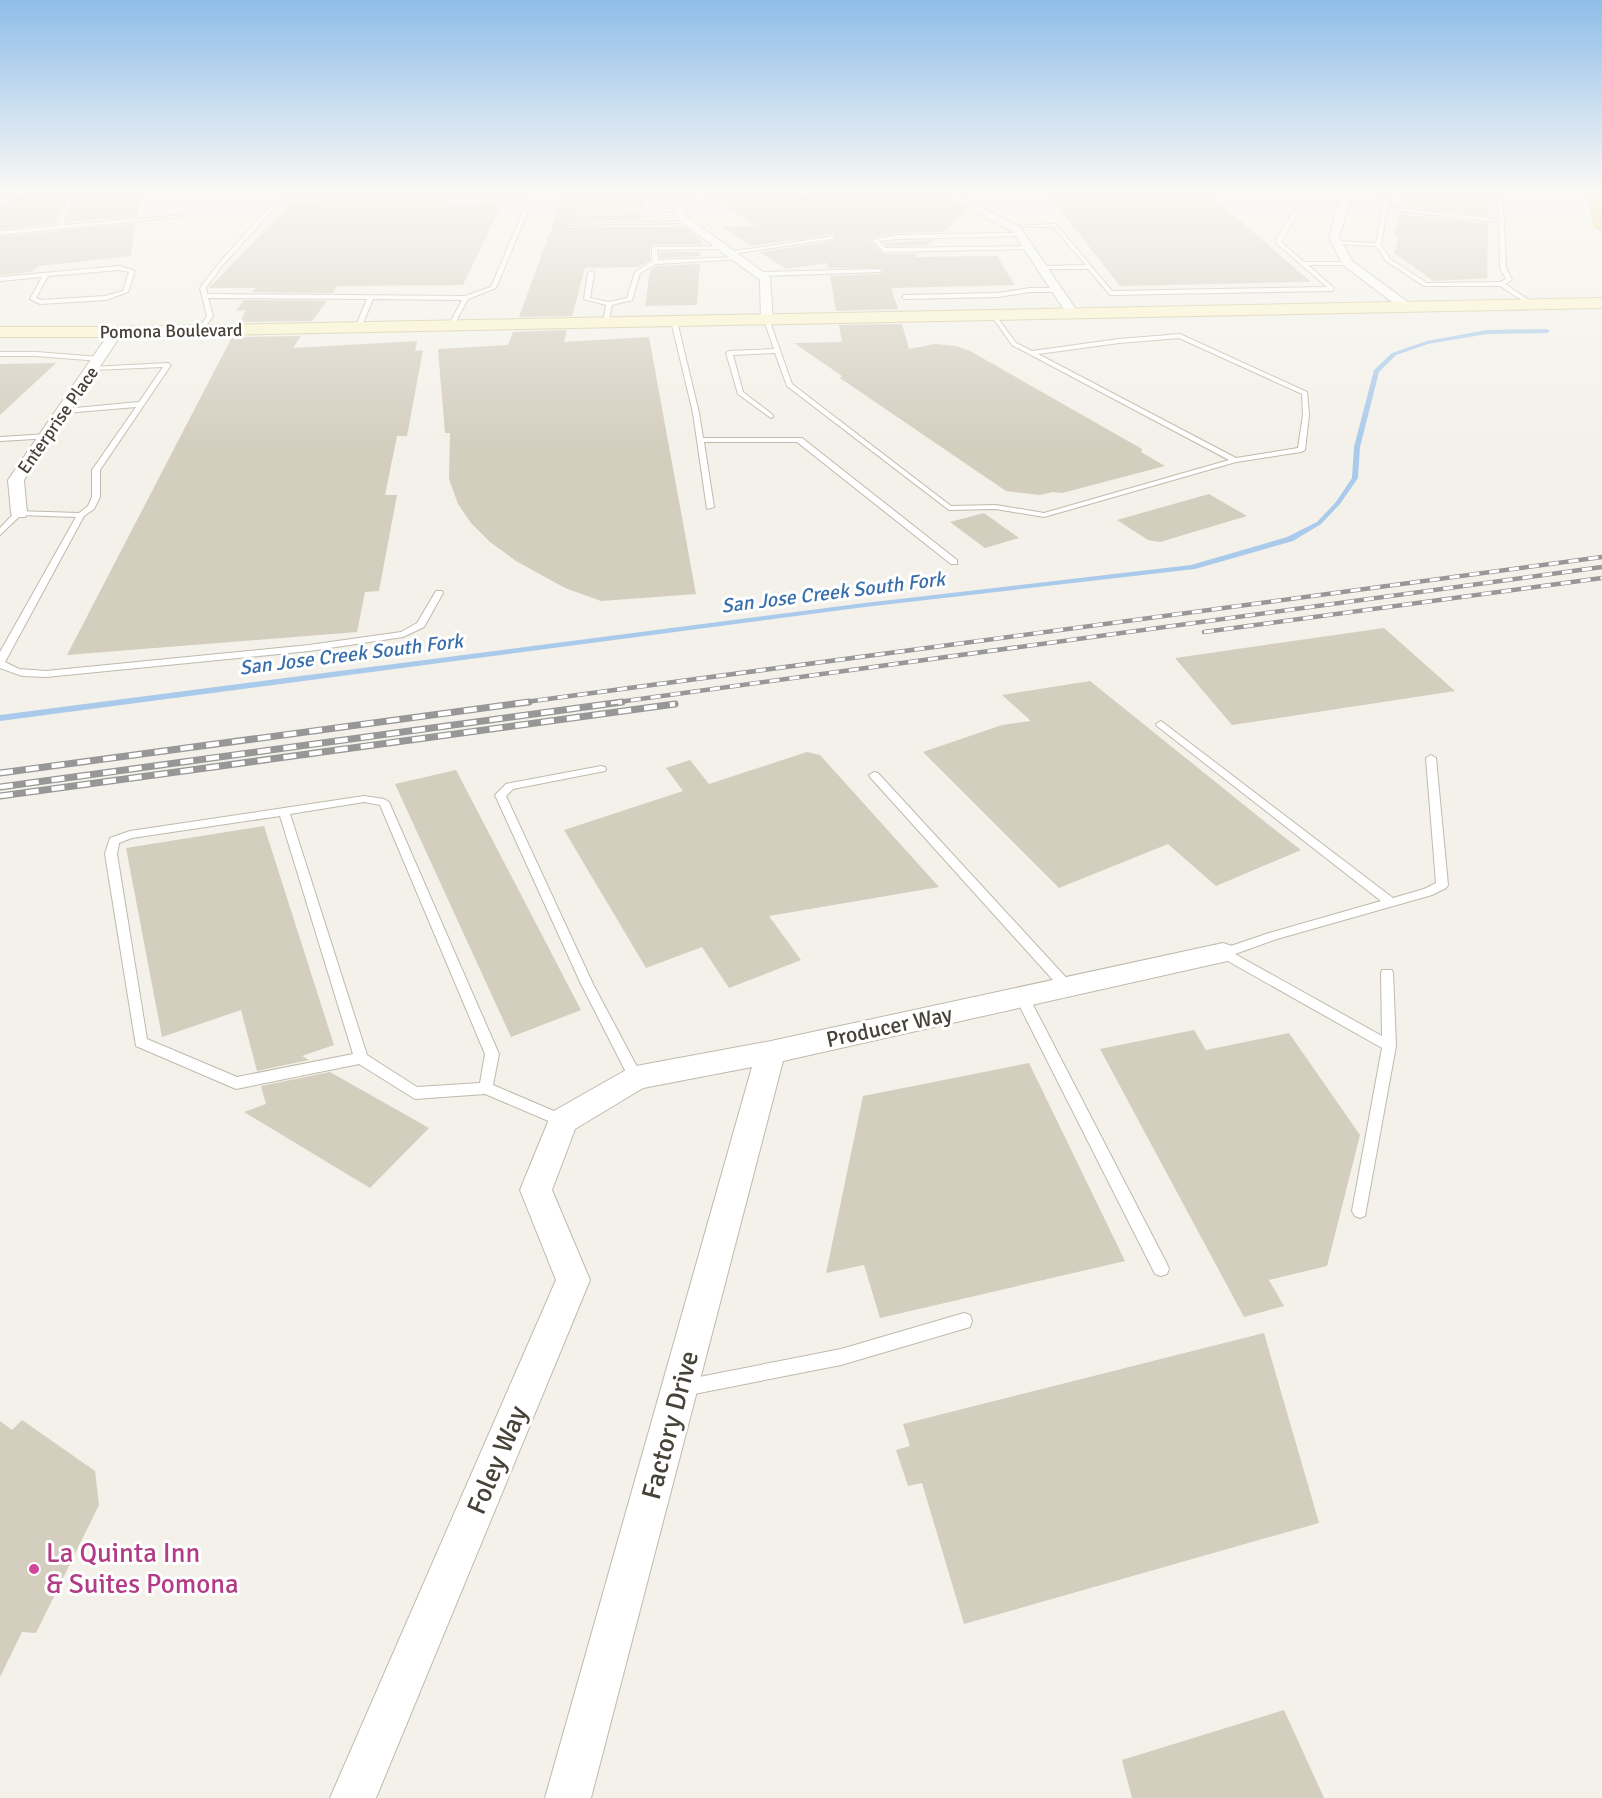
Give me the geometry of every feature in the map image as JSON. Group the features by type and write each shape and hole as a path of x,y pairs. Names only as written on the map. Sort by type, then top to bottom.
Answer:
{"street":[{"path":"764,276 766,279 767,320"},
{"path":"1047,276 1072,314"},
{"path":"1364,276 1408,308"},
{"name":"Pomona Boulevard","path":"0,332 200,331 1602,303"},
{"name":"Enterprise Place","path":"19,513 16,480 117,332"},
{"name":"Producer Way","path":"563,1121 636,1078 771,1052 1223,953"},
{"name":"Factory Drive","path":"568,1798 771,1052"},
{"name":"Foley Way","path":"353,1798 573,1280 536,1190 563,1121"}],"lane":[{"path":"0,279 36,276"},
{"path":"46,276 33,299 40,302 106,298 125,292 130,276"},
{"path":"200,331 210,316 203,288 212,276"},
{"path":"205,296 466,298 493,288 498,276"},
{"path":"591,276 587,299 609,304 630,300 637,276"},
{"path":"1097,276 1110,293 1332,289 1317,276"},
{"path":"1412,276 1426,285 1501,284 1509,280 1507,276"},
{"path":"1501,284 1533,305"},
{"path":"905,297 1059,293"},
{"path":"358,328 371,297"},
{"path":"451,326 466,298"},
{"path":"606,323 609,304"},
{"path":"994,315 1014,344 1235,460"},
{"path":"767,320 789,385 949,508 996,507 1044,515 1235,460 1301,450 1306,415 1305,393 1180,336 1119,341 1032,353"},
{"path":"674,321 700,440 710,507"},
{"path":"771,416 741,393 729,353 778,351"},
{"path":"0,354 36,354 97,363 168,365 96,470 96,497 91,507 81,515 4,653 0,663 5,668 25,674 46,674 309,648 382,638 403,634 421,624 439,593"},
{"path":"65,411 142,404"},
{"path":"0,439 48,436"},
{"path":"700,440 799,440 954,562"},
{"path":"0,533 19,513 81,515"},
{"path":"1161,724 1390,902"},
{"path":"1223,953 1442,885 1431,758"},
{"path":"601,769 510,786 500,795 587,984 636,1078"},
{"path":"874,775 1067,987"},
{"path":"362,1058 236,1083 141,1042 111,854 114,841 130,834 364,799 384,802 492,1054 486,1088"},
{"path":"284,811 362,1058 415,1093 486,1088 563,1121"},
{"path":"1223,953 1389,1046"},
{"path":"1360,1211 1389,1046 1387,973"},
{"path":"1022,997 1161,1269"},
{"path":"680,1388 841,1357 964,1321"}],"building":[{"path":"221,276 467,276 463,285 337,286 333,293 252,292 256,288 209,288"},
{"path":"534,276 583,276 572,316 519,317"},
{"path":"649,276 699,276 697,305 645,306"},
{"path":"830,276 1009,276 1015,285 891,288 898,309 836,311"},
{"path":"1112,276 1304,276 1311,282 1120,286"},
{"path":"1427,276 1487,276 1487,278 1434,281"},
{"path":"244,300 327,301 312,321 240,322 246,310 236,311"},
{"path":"902,324 909,349 935,344 956,346 970,351 1142,449 1141,452 1165,466 1062,493 1053,492 1040,495 1006,491 840,378 842,376 794,343 842,342 839,325"},
{"path":"567,330 564,342 649,337 696,594 601,601 565,588 516,561 490,542 471,523 458,504 449,479 450,433 445,433 438,349 508,345 513,332"},
{"path":"301,336 293,348 417,341 415,351 423,350 407,436 397,436 385,495 397,495 379,591 365,592 357,632 67,655 232,337"},
{"path":"56,363 0,415 0,364"},
{"path":"1209,494 1247,516 1160,542 1148,540 1117,520"},
{"path":"984,513 1019,538 985,548 950,522"},
{"path":"1384,628 1455,691 1232,725 1175,658"},
{"path":"1090,681 1301,850 1216,886 1168,844 1059,888 923,752 1002,725 1031,721 1002,695"},
{"path":"807,752 820,755 939,887 769,916 801,960 729,988 702,947 646,968 564,830 683,791 666,768 690,760 709,784"},
{"path":"456,770 581,1010 511,1037 395,784"},
{"path":"264,826 334,1045 302,1056 309,1060 257,1071 241,1010 162,1037 126,848"},
{"path":"1194,1030 1206,1050 1289,1033 1360,1135 1327,1266 1269,1280 1284,1306 1244,1317 1100,1049"},
{"path":"1029,1063 1125,1261 880,1318 864,1265 826,1273 863,1096"},
{"path":"330,1072 429,1128 370,1188 244,1112 266,1104 261,1086"},
{"path":"1264,1333 1319,1523 964,1624 922,1483 908,1486 896,1450 910,1446 903,1424"},
{"name":"La Quinta Inn & Suites Pomona","path":"22,1420 95,1471 99,1505 36,1633 22,1632 0,1677 0,1421 12,1430"},
{"path":"1284,1710 1324,1798 1132,1798 1122,1760"}],"waterway":[{"name":"San Jose Creek South Fork","path":"0,718 865,605 1192,567 1290,539 1319,523 1338,503 1355,478 1357,447 1376,371 1394,354 1427,343 1487,332 1547,331"}],"railway":[{"path":"518,703 1602,557"},
{"path":"611,703 1602,567"},
{"path":"1204,632 1602,578"},
{"path":"0,773 529,702"},
{"path":"0,787 622,702"},
{"path":"0,796 675,704"}],"place":[{"name":"La Quinta Inn & Suites Pomona","path":"34,1569"}]}
